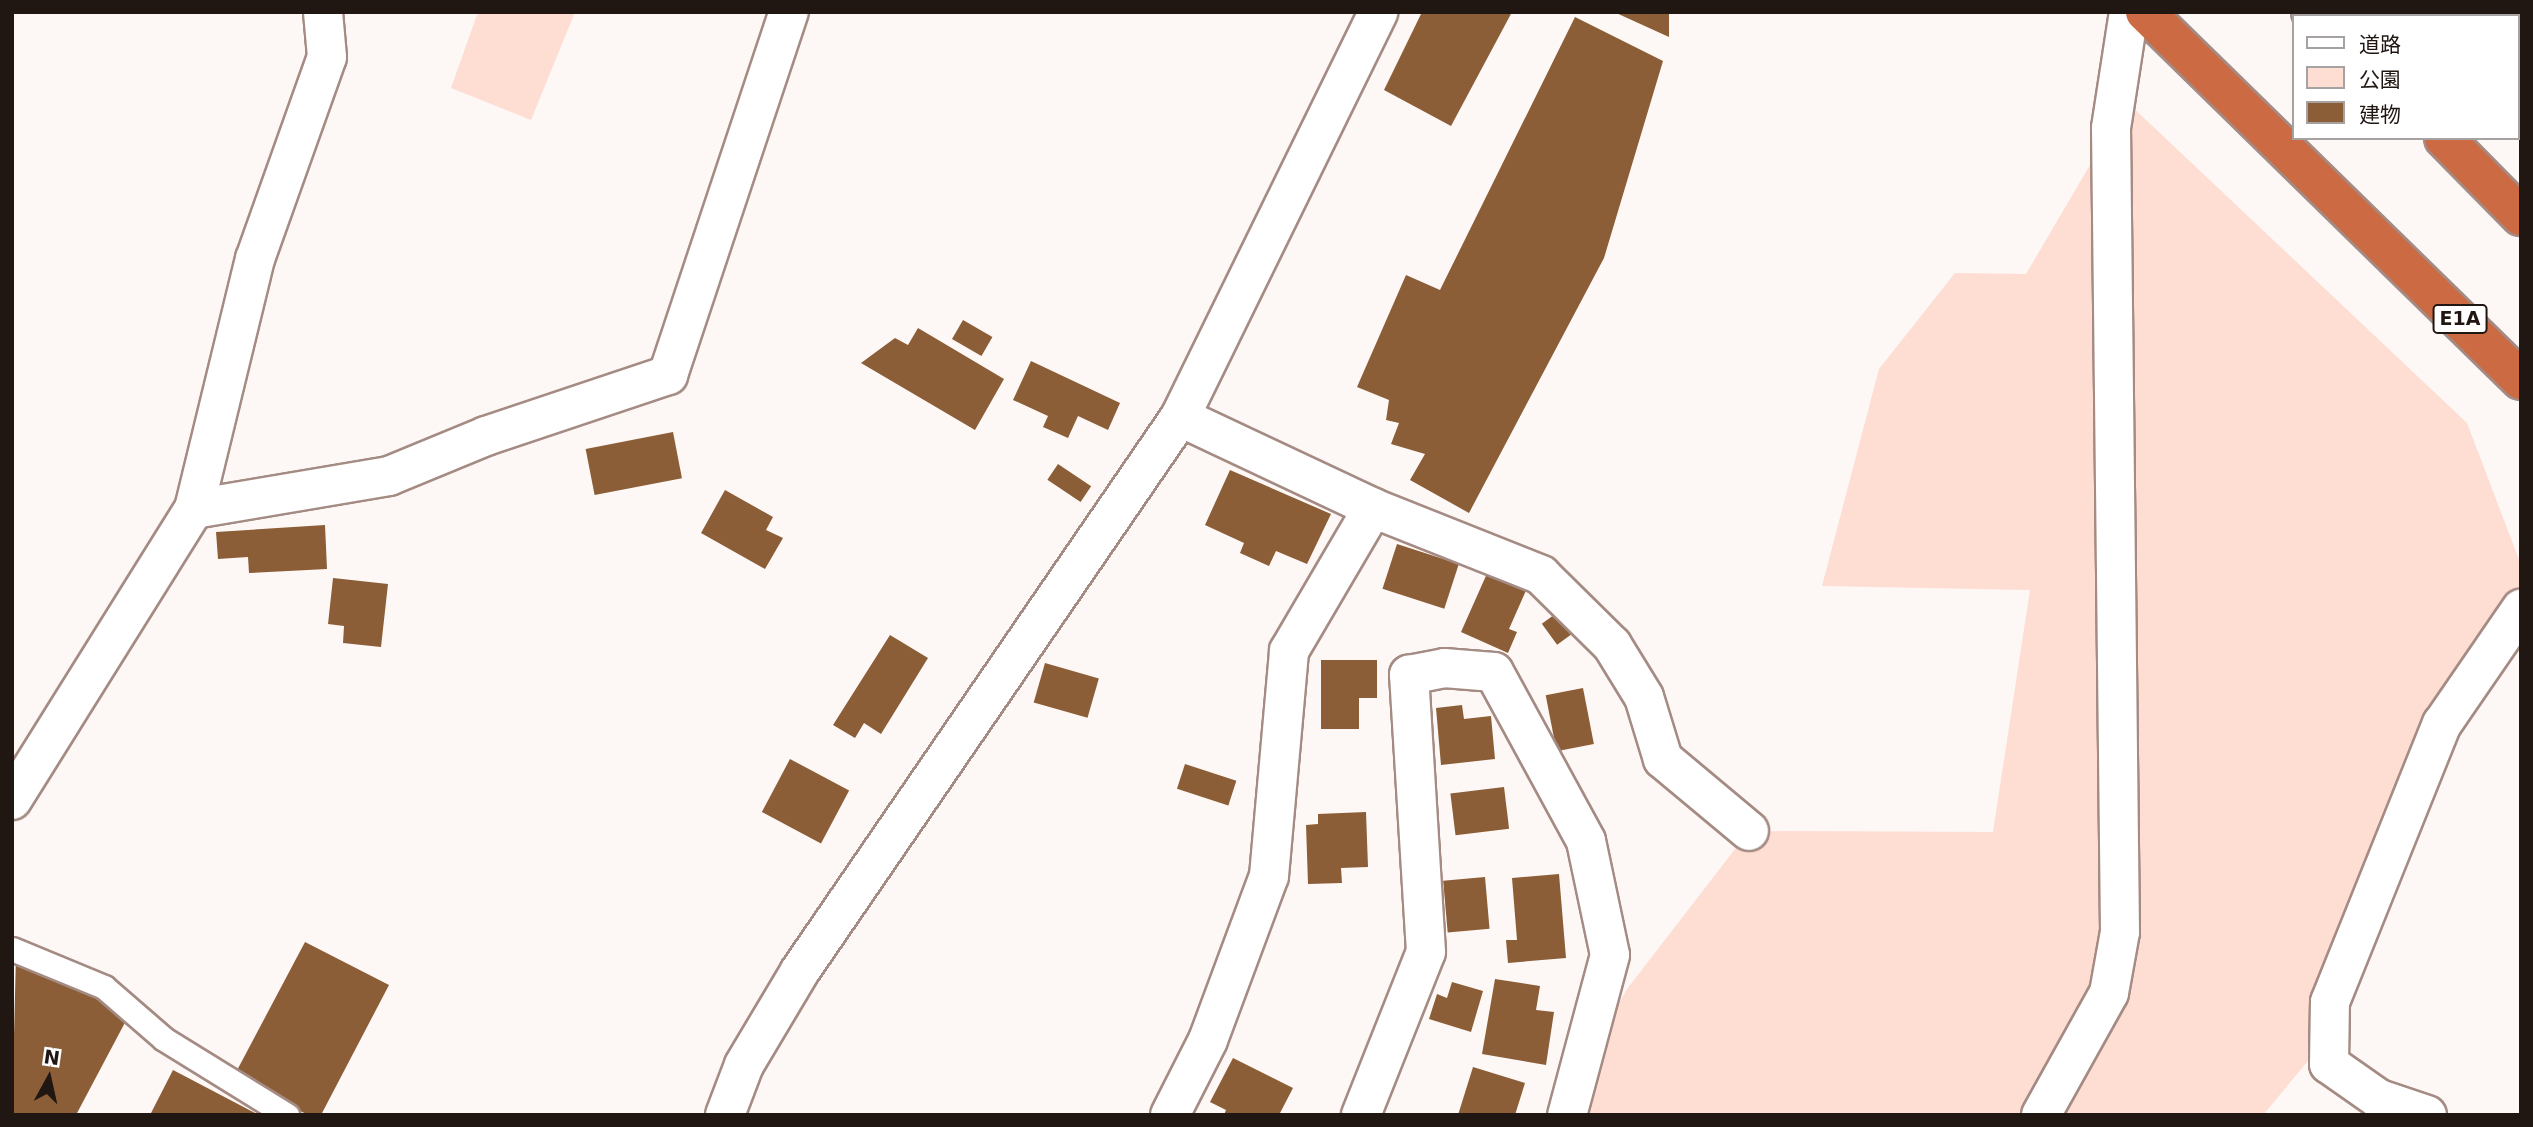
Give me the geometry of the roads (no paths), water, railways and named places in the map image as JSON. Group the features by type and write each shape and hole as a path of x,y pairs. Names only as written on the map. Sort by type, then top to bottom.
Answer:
{"highway":[{"name":"E1A","path":"2145,12 2521,380"},
{"path":"2446,140 2521,216"}],"street":[{"path":"12,800 194,509 255,259 327,57 323,12"},
{"path":"194,509 388,477 486,436 668,375 789,12"},
{"path":"725,1115 744,1065 800,971 1180,417 1378,12"},
{"path":"2041,1115 2109,993 2120,932 2111,128 2129,12"},
{"path":"1180,417 1373,508 1541,575 1612,645 1644,697 1663,759 1749,831"},
{"path":"1170,1115 1208,1040 1269,876 1289,651 1373,508"},
{"path":"2427,1115 2379,1099 2329,1064 2330,1002 2442,724 2521,609"},
{"path":"1361,1115 1426,952 1409,675 1444,668 1494,672 1586,841 1610,955 1567,1115"}],"lane":[{"path":"12,949 104,986 164,1039 287,1115"}]}
